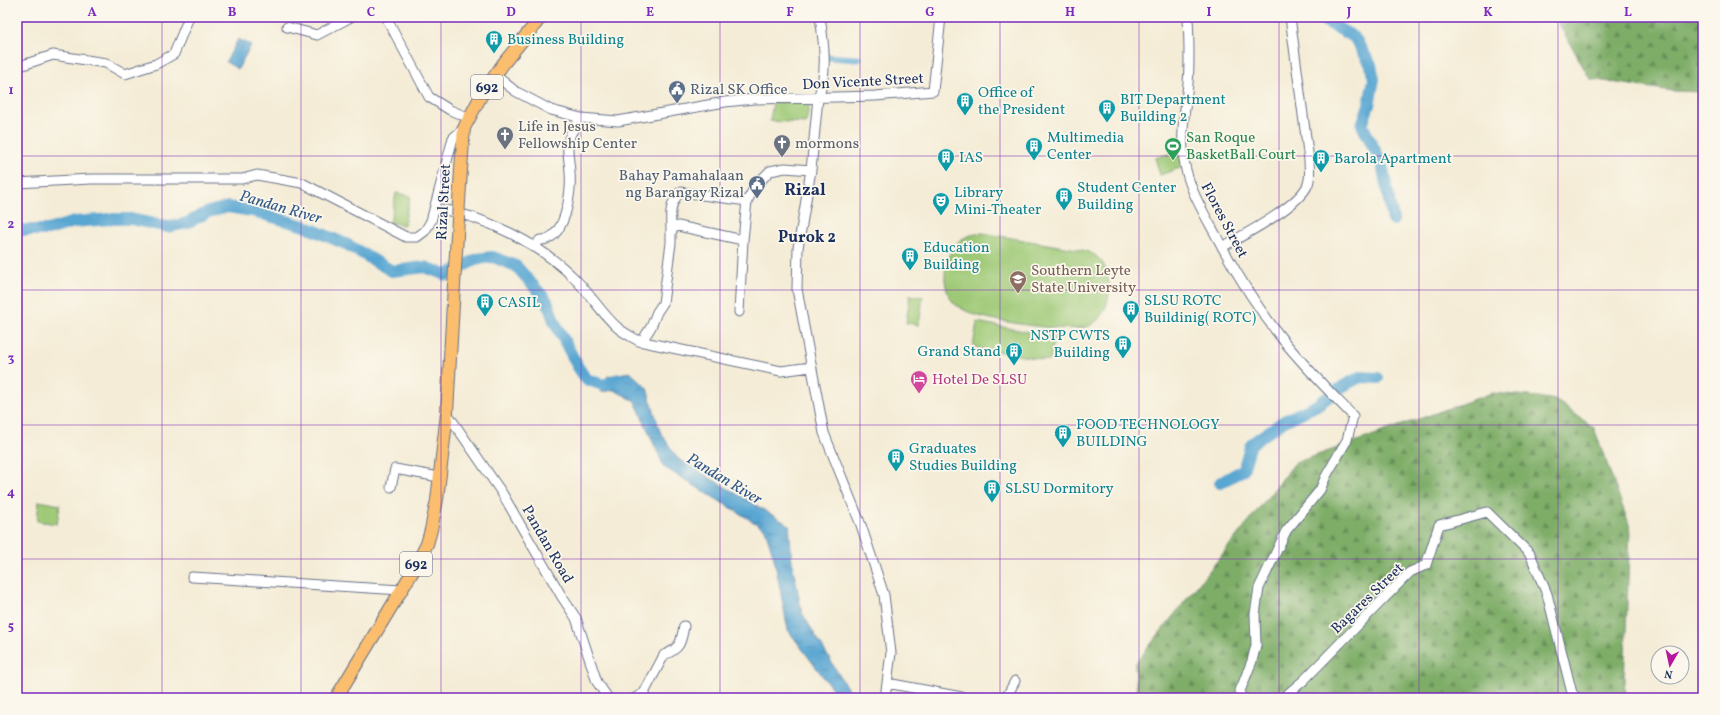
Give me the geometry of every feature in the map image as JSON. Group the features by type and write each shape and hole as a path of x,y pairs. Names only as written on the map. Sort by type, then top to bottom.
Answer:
{"main road":[{"name":"Rizal Street","path":"447,412 461,169 467,123 481,96 495,75 541,17"},
{"name":"692","path":"337,698 427,544 437,500 447,412"}],"street":[{"path":"17,67 53,55 106,63 125,74 156,64 174,54 189,17"},
{"path":"287,27 317,35 351,17"},
{"path":"17,183 91,179 242,179 257,175 302,183 406,237 417,237 426,230 431,221 453,138 467,123 429,97 386,17"},
{"path":"820,17 826,50 822,89 818,98 811,170 798,248 797,289 810,367 824,434 861,525 884,595 891,653 886,698"},
{"name":"Don Vicente Street","path":"495,75 515,91 552,110 582,118 618,121 725,102 754,99 875,96 933,91 941,17"},
{"name":"Flores Street","path":"1188,17 1190,47 1182,149 1188,180 1200,209 1222,247 1250,293 1282,339 1353,416 1347,440 1326,476 1320,490 1286,532 1259,588 1255,614 1256,645 1252,661 1240,691 1240,698"},
{"path":"1222,247 1288,206 1308,185 1310,177 1309,160 1290,17"},
{"path":"534,247 540,240 548,241 558,231 562,222 569,197 571,175 569,137 582,118"},
{"path":"739,312 747,201 756,185 770,171 785,168 811,170"},
{"path":"639,341 644,338 651,327 657,312 663,303 671,243 671,209 673,200 680,192 747,201"},
{"path":"435,208 446,210 495,226 534,247 575,278 619,329 639,341 781,371 810,367"},
{"path":"671,232 678,226 743,240"},
{"name":"Pandan Road","path":"447,412 502,493 562,597 576,618 597,682 608,698"},
{"path":"392,486 395,469 439,477"},
{"name":"Bagares Street","path":"1284,698 1315,669 1410,572 1426,566 1439,526 1487,512 1530,554 1547,594 1572,693 1577,698"},
{"path":"192,577 401,590"},
{"path":"635,698 644,693 664,654 675,651 681,642 684,626"},
{"path":"1006,698 1016,681"},
{"path":"887,683 967,698"}],"green space":[{"path":"1559,17 1703,17 1703,92 1673,91 1590,79 1558,22"},
{"path":"773,102 810,103 806,123 770,121"},
{"name":"San Roque BasketBall Court","path":"1186,149 1191,164 1160,175 1155,158"},
{"path":"396,193 410,196 404,225 390,223"},
{"path":"982,233 1082,250 1096,256 1107,272 1109,282 1109,293 1103,313 1089,326 1080,328 1050,328 985,318 975,315 956,305 947,291 945,282 945,273 949,255 959,241"},
{"path":"910,295 923,297 919,325 906,323"},
{"path":"977,322 1054,337 1050,361 973,347"},
{"path":"1492,393 1556,400 1594,428 1630,527 1624,684 1627,698 1137,698 1135,664 1295,463"},
{"path":"39,501 60,505 57,524 37,521"}],"water":[{"path":"238,39 251,45 238,69 226,62"},
{"path":"630,372 647,388 660,431 677,458 789,525 792,562 802,613 853,698 839,698 788,630 774,558 765,529 664,467 635,401 614,390 601,392 608,376"}],"waterway":[{"path":"1325,21 1354,37 1371,65 1374,79 1369,105 1362,125 1382,164 1393,220"},
{"path":"826,57 858,59"},
{"name":"Pandan River","path":"17,230 48,230 74,222 111,219 131,219 168,227 187,223 208,212 228,207 252,211 304,226 348,245 392,271 425,267 446,275 477,259 493,257 516,266 547,301 554,321 578,367 586,379 603,385 619,379"},
{"path":"1220,483 1243,470 1251,444 1284,421 1317,405 1345,385 1360,377 1378,378"}],"place":[{"name":"Business Building","path":"494,54"},
{"name":"Rizal SK Office","path":"677,104"},
{"name":"Office of the President","path":"965,116"},
{"name":"BIT Department Building 2","path":"1107,123"},
{"name":"Life in Jesus Fellowship Center","path":"505,150"},
{"name":"mormons","path":"782,158"},
{"name":"Multimedia Center","path":"1034,161"},
{"name":"San Roque BasketBall Court","path":"1173,161"},
{"name":"IAS","path":"946,172"},
{"name":"Barola Apartment","path":"1321,173"},
{"name":"Bahay Pamahalaan ng Barangay Rizal","path":"757,199"},
{"name":"Student Center Building","path":"1064,211"},
{"name":"Library Mini-Theater","path":"941,216"},
{"name":"Education Building","path":"910,271"},
{"name":"Southern Leyte State University","path":"1018,294"},
{"name":"CASIL","path":"485,317"},
{"name":"SLSU ROTC Buildinig( ROTC)","path":"1131,324"},
{"name":"NSTP CWTS Building","path":"1123,359"},
{"name":"Grand Stand","path":"1014,366"},
{"name":"Hotel De SLSU","path":"919,394"},
{"name":"FOOD TECHNOLOGY BUILDING","path":"1063,448"},
{"name":"Graduates Studies Building","path":"896,472"},
{"name":"SLSU Dormitory","path":"992,503"}],"district":[{"name":"Rizal","path":"805,189"},
{"name":"Purok 2","path":"807,236"}]}
